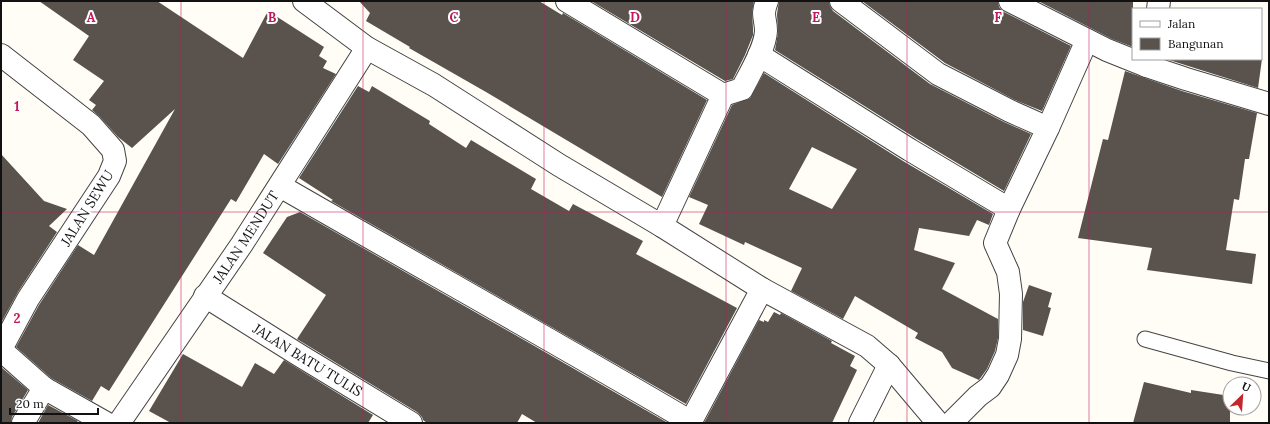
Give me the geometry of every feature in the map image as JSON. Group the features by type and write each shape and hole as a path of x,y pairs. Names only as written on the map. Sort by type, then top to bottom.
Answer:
{"street":[{"path":"304,1 367,48 434,85 559,165 662,226 762,290 867,346 889,366 938,423"},
{"path":"567,1 723,95"},
{"path":"662,226 723,95 742,89 760,55 766,32 763,13 767,1"},
{"path":"841,1 938,74 1010,111 1048,128"},
{"path":"1010,1 1107,50 1132,57"},
{"path":"950,423 978,396 990,387 998,375 1007,355 1010,339 1011,294 1008,272 995,243 1009,209 1048,128 1087,40"},
{"name":"JALAN MENDUT","path":"119,423 242,244 367,48"},
{"name":"JALAN SEWU","path":"1,55 91,125 113,150 115,161 109,176 28,298 1,349 44,388 106,423"},
{"path":"760,55 910,150 1009,209"},
{"path":"1148,62 1186,79 1269,104"},
{"path":"280,186 572,352 691,422 762,290"},
{"name":"JALAN BATU TULIS","path":"205,296 410,423"},
{"path":"860,423 889,366"},
{"path":"23,423 44,388"}],"lane":[{"path":"1145,339 1232,363 1269,371"}],"building":[{"path":"39,1 157,1 243,58 268,11 324,47 319,56 327,61 323,68 336,74 278,164 264,154 236,202 231,199 109,391 101,386 92,401 51,378 16,347 39,305 78,245 94,255 175,109 132,148 118,137 92,110 96,105 89,100 104,81 73,60 89,36"},
{"path":"359,1 539,1 562,15 563,13 707,100 662,197 409,48 410,47 366,21 370,13"},
{"path":"591,1 754,1 752,13 753,35 733,79 725,81"},
{"path":"779,1 829,1 833,11 930,84 1004,122 1031,134 1004,191 917,139 775,50 778,33 777,14"},
{"path":"862,1 998,1 999,7 1004,12 1071,46 1042,111 1015,100 945,63"},
{"path":"1038,1 1133,1 1132,47 1112,39"},
{"path":"1169,60 1262,60 1258,88"},
{"path":"1125,71 1182,91 1257,113 1249,159 1245,159 1239,200 1234,199 1226,250 1256,254 1252,284 1147,270 1152,248 1078,238 1103,139 1108,140"},
{"path":"764,73 903,161 993,214 989,225 977,220 969,236 919,228 914,250 955,263 942,289 998,319 998,338 995,351 987,369 979,380 952,368 942,352 915,338 918,333 855,296 843,319 791,291 802,268 745,242 744,245 699,224 708,205 689,197 732,105 750,98","holes":["812,147 857,169 832,209 789,189"]},
{"path":"358,86 369,92 372,86 430,121 429,124 466,148 471,140 536,179 531,189 569,211 573,204 643,241 636,254 737,308 686,404 331,201 333,200 299,178"},
{"path":"1,154 44,201 67,209 49,226 57,232 18,292 1,323"},
{"path":"300,212 668,423 537,423 522,414 517,423 427,423 417,412 297,339 326,295 263,253 287,217"},
{"path":"1029,285 1052,293 1048,307 1051,308 1043,336 1023,330 1023,302"},
{"path":"774,312 780,315 781,313 832,341 831,343 855,356 850,366 857,370 832,423 704,423 759,320 768,322"},
{"path":"183,354 242,387 255,363 274,374 284,360 373,415 368,423 171,423 149,411"},
{"path":"1,367 28,390 12,417 11,423 1,423"},
{"path":"1144,382 1191,393 1191,390 1222,395 1222,416 1230,416 1230,423 1133,423"},
{"path":"48,405 78,421 76,423 38,423"}]}
